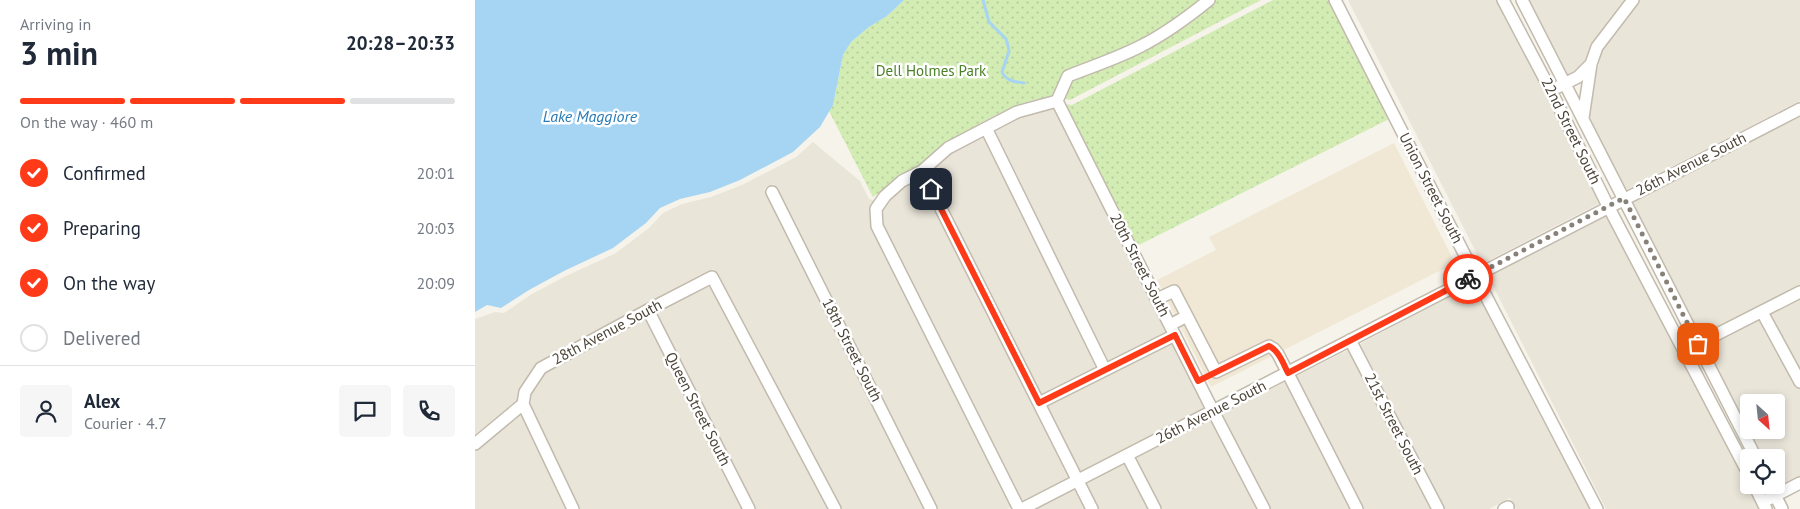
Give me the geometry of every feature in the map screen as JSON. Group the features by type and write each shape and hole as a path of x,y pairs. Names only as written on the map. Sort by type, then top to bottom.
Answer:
{"street":[{"path":"1020,509 877,226 876,209 885,196 902,181 922,172 948,148 1017,112 1057,102 1068,76 1142,46 1190,15 1209,0"},
{"name":"Union Street South","path":"1335,0 1597,509"},
{"name":"22nd Street South","path":"1503,0 1740,458"},
{"name":"22nd Street South","path":"1522,0 1751,449"},
{"path":"1583,118 1591,64 1597,47 1633,0"},
{"path":"1551,90 1578,77 1591,64"},
{"name":"20th Street South","path":"1057,102 1264,509"},
{"name":"26th Avenue South","path":"1020,509 1800,109"},
{"path":"986,128 1105,370"},
{"path":"922,172 1093,509"},
{"name":"18th Street South","path":"772,192 931,509"},
{"name":"28th Avenue South","path":"475,444 523,404 525,392 541,368 712,277 835,509"},
{"path":"1157,299 1174,292 1216,372"},
{"path":"1684,351 1800,292"},
{"name":"Queen Street South","path":"648,310 749,509"},
{"path":"1762,312 1800,382"},
{"path":"1039,403 1105,370 1172,330 1187,316"},
{"name":"21st Street South","path":"1350,340 1438,509"},
{"path":"1198,381 1269,346 1274,349 1357,509"},
{"path":"523,404 573,509"},
{"path":"1127,455 1155,509"},
{"path":"1759,494 1765,506 1775,496 1800,483"},
{"path":"1775,496 1782,509"}],"shaded area":[{"path":"1348,0 1499,0 1600,203 1482,264"},
{"path":"1529,0 1625,0 1593,43 1586,60 1567,75"},
{"path":"1640,0 1800,0 1800,101 1626,190 1589,117 1597,68 1602,51"},
{"path":"1052,103 1205,408 1080,472 994,298 926,167 977,132"},
{"path":"1800,116 1800,285 1701,336 1632,201"},
{"path":"813,142 860,181 869,199 876,201 916,173 1070,477 1007,509 938,509 774,184 764,189 925,509 756,509 656,313 720,281 714,269 537,362 520,388 518,399 475,435 475,319 495,312 504,313 532,294 616,253 649,228 663,213 682,204 711,197 742,185 796,157"},
{"path":"1394,143 1455,263 1211,387 1157,280 1216,250 1209,237"},
{"path":"1606,215 1740,471 1740,494 1752,494 1760,509 1606,509 1488,276"},
{"path":"1478,281 1593,509 1516,509 1510,498 1489,509 1445,509 1360,344"},
{"path":"1800,299 1800,476 1785,484 1785,449 1758,449 1753,439 1785,439 1785,394 1740,394 1740,414 1706,348"},
{"path":"645,318 743,509 580,509 530,406 531,395 545,373"},
{"path":"1350,349 1432,509 1271,509 1221,414"},
{"path":"521,413 567,509 475,509 475,452"},
{"path":"1211,419 1258,509 1099,509 1086,483"},
{"path":"1076,488 1086,509 1036,509"}],"green space":[{"name":"Dell Holmes Park","path":"904,0 1261,0 1070,100 1057,97 1042,98 1010,108 994,116 949,142 920,165 873,197 829,111 833,105 843,55 851,42 869,27 887,16"},
{"path":"1273,0 1330,0 1391,118 1137,246 1065,104 1072,105"}],"water":[{"name":"Lake Maggiore","path":"475,0 904,0 887,16 869,27 851,42 843,55 833,105 820,127 793,152 740,180 710,192 680,199 660,208 646,223 613,248 564,271 501,308 487,305 475,312"}],"waterway":[{"path":"983,0 989,22 1006,39 1008,46 1009,51 1002,72 1008,79 1024,83"}],"way so far":[{"path":"1468,279 1624,198 1698,344"}],"route":[{"path":"931,189 1039,403 1175,335 1198,381 1269,346 1278,354 1288,373 1468,279"}]}
